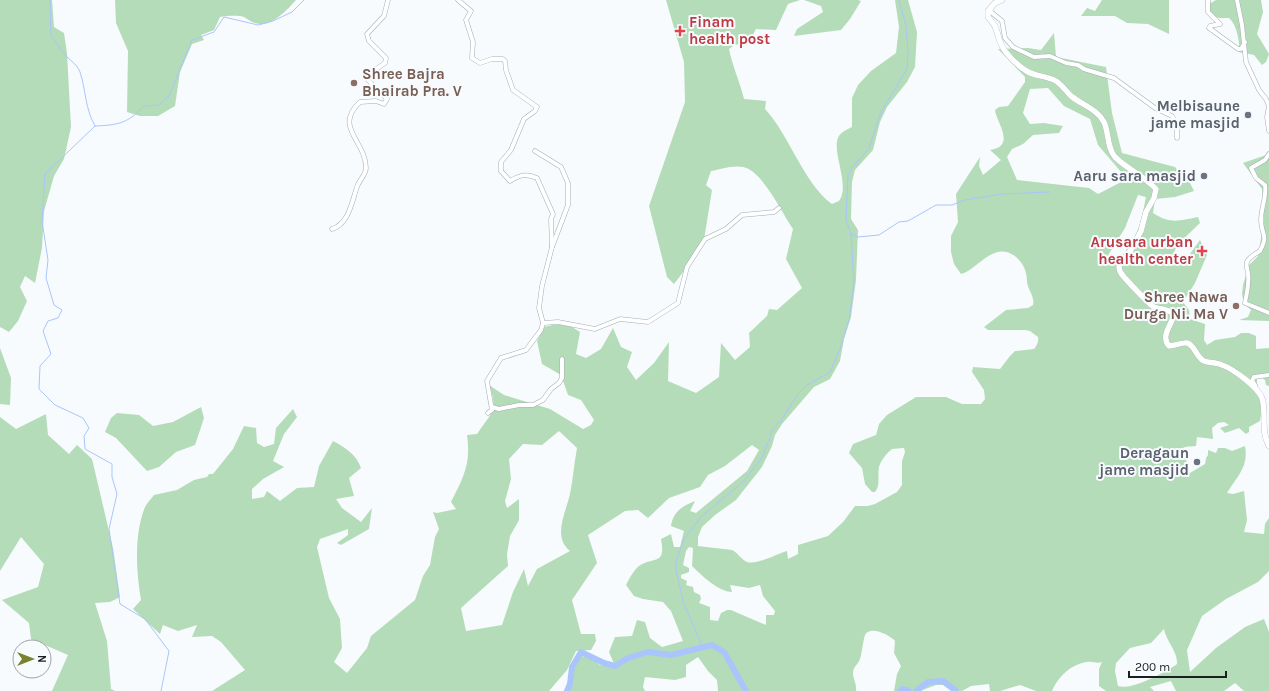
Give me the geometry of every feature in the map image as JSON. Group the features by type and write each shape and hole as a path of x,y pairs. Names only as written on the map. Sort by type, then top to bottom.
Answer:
{"main road":[{"path":"1002,0 990,7 988,17 996,25 1003,48 1025,70 1036,76 1050,78 1057,82 1072,96 1093,110 1105,125 1111,148 1115,156 1156,189 1154,198 1146,212 1141,231 1131,250 1119,264 1120,272 1136,288 1146,302 1153,307 1169,309 1174,314 1172,323 1164,337 1169,346 1188,343 1191,345 1198,357 1204,361 1220,364 1232,369 1257,391 1261,396 1263,406 1263,431 1269,446"}],"street":[{"path":"332,230 337,228 343,221 355,198 357,185 363,177 366,168 362,153 352,134 349,116 352,109 360,102 376,101 384,104 387,99 367,79 372,72 385,63 386,58 369,41 367,34 384,16 388,0"},
{"path":"458,0 471,11 466,20 473,42 472,58 480,63 492,59 503,59 505,61 506,70 513,90 537,107 535,111 524,119 511,150 501,162 501,171 510,181 522,175 530,175 537,178 553,214 551,219 552,247"},
{"path":"1208,0 1208,12 1220,24 1210,26 1209,28 1238,49 1241,49 1245,42"},
{"path":"1236,0 1245,42 1246,62 1259,90 1266,98 1269,106 1267,117 1269,131"},
{"path":"990,7 991,12 1002,21 1005,38 1013,47 1034,57 1050,56 1066,63 1078,65 1095,73 1114,78 1155,108 1172,116 1177,126 1177,138"},
{"path":"488,413 492,410 492,407 487,381 501,358 526,350 538,334 543,323 539,302 552,247 568,205 568,183 561,168 535,151"},
{"path":"1269,154 1265,160 1251,168 1256,178 1265,185 1266,193 1261,221 1265,236 1260,251 1250,257 1245,266 1249,282 1245,303 1269,313"},
{"path":"543,323 558,322 595,329 620,319 632,322 651,321 678,303 686,267 705,239 726,229 742,215 774,212 779,208"},
{"path":"492,407 499,409 514,406 533,405 543,400 562,378 562,359"},
{"path":"1257,391 1252,381 1254,377 1269,375"}],"green space":[{"path":"0,0 52,0 54,27 64,33 67,53 71,127 64,159 54,176 44,211 42,248 35,283 25,276 20,287 27,301 18,321 9,332 0,327"},
{"path":"115,0 296,0 278,18 266,23 255,23 241,16 220,17 214,30 201,35 204,40 192,44 180,72 175,106 158,116 140,116 127,112 128,51 116,23"},
{"path":"666,0 800,0 788,4 776,30 756,29 747,42 738,44 729,49 744,99 766,101 765,109 782,132 813,185 832,204 839,201 842,194 843,186 837,142 841,133 852,127 852,98 858,85 871,71 896,53 899,27 895,0 908,0 917,32 915,67 907,82 887,107 880,122 873,150 855,170 852,182 851,219 858,230 856,280 851,317 844,339 840,361 830,379 814,387 782,424 775,435 772,446 762,467 736,500 715,515 702,527 698,537 698,546 732,550 745,561 751,563 761,561 787,551 788,559 798,554 798,545 828,536 843,522 855,506 868,506 875,504 897,492 902,485 902,461 905,452 904,448 892,449 884,457 878,470 877,489 875,492 872,492 865,484 862,468 849,453 853,444 876,435 879,424 887,415 916,397 946,397 962,404 981,404 985,399 984,390 972,372 973,367 1000,369 1015,351 1035,348 1038,342 1038,337 1030,331 988,330 984,327 1006,310 1028,308 1033,305 1033,299 1028,285 1026,272 1021,262 1008,252 993,253 974,267 961,274 954,264 951,252 951,236 958,222 956,194 980,157 979,166 983,175 1001,160 990,150 998,148 1004,139 995,110 999,107 1008,106 1025,82 1025,77 998,49 1028,48 1041,50 1054,33 1056,57 1106,67 1112,113 1122,153 1175,167 1181,175 1189,181 1194,191 1175,197 1155,199 1153,213 1164,219 1174,221 1198,217 1200,223 1177,245 1174,253 1187,258 1200,240 1207,255 1195,283 1183,302 1189,310 1190,319 1205,324 1204,340 1207,345 1215,340 1235,337 1241,333 1249,333 1256,336 1256,349 1269,348 1269,386 1266,385 1265,380 1262,378 1257,378 1257,386 1259,389 1255,392 1260,398 1261,402 1262,409 1260,421 1249,427 1249,432 1246,434 1239,428 1225,433 1220,428 1229,425 1224,422 1218,423 1212,428 1213,439 1197,437 1196,446 1183,448 1178,454 1180,457 1186,458 1190,473 1205,464 1208,450 1216,453 1218,448 1225,448 1232,451 1245,446 1246,453 1244,466 1227,493 1233,494 1244,491 1247,520 1244,532 1264,534 1265,524 1269,518 1269,571 1258,582 1226,599 1202,616 1187,650 1190,672 1216,648 1245,627 1264,619 1269,632 1269,691 1244,691 1235,683 1224,691 1176,691 1171,681 1150,687 1154,691 1106,691 1099,686 1099,669 1102,662 1089,662 1081,663 1070,668 1061,676 1052,691 1036,691 1020,685 1000,691 990,691 989,684 971,686 962,691 949,689 944,685 936,685 920,691 894,691 897,674 901,666 894,653 895,641 885,634 871,631 865,635 860,659 853,671 856,691 718,691 717,680 708,671 698,657 686,665 686,677 675,680 645,677 643,687 645,691 567,691 571,684 572,668 581,656 591,658 600,665 615,666 609,652 615,637 632,636 637,620 645,622 650,638 662,647 683,641 671,611 663,602 634,596 626,585 639,566 660,557 662,553 661,539 671,534 674,547 680,547 684,531 671,526 676,513 682,507 695,501 690,511 696,513 747,471 759,450 752,445 725,466 708,475 700,487 669,498 648,518 638,510 625,511 588,535 597,563 572,600 581,634 595,634 596,641 591,650 576,651 567,670 549,691 212,691 245,670 221,642 212,636 192,637 197,625 178,631 163,625 160,634 133,609 141,600 137,553 141,518 149,501 154,495 177,490 194,480 207,477 209,474 213,474 233,449 244,426 256,428 257,443 264,447 274,444 276,428 293,409 297,417 284,434 273,461 284,467 263,479 252,489 252,499 264,497 267,491 280,501 297,488 314,487 319,466 333,441 350,452 359,463 361,468 349,478 354,496 336,499 342,508 361,522 372,508 369,529 341,545 337,543 348,535 348,529 320,539 317,547 329,598 340,619 342,648 334,662 347,673 367,648 371,636 415,600 423,576 430,565 435,537 439,529 433,512 437,513 456,509 451,502 460,485 467,462 467,435 477,434 492,411 493,401 489,385 504,395 550,409 583,429 591,425 594,420 581,400 568,395 561,375 542,364 537,341 544,327 562,324 571,326 580,332 576,354 586,358 601,349 613,328 621,347 632,352 627,367 636,380 654,363 669,342 668,381 696,393 719,377 721,343 735,360 750,347 749,333 767,316 769,309 777,310 802,288 786,259 793,229 771,193 750,170 735,166 711,171 706,185 712,190 703,246 674,284 667,277 649,206 685,102 684,62","holes":["1048,88 1064,106 1090,119 1098,145 1127,179 1098,194 1089,188 1017,180 1007,157 1012,149 1023,144 1033,135 1059,133 1063,126 1044,123 1030,124 1023,113 1030,89","1138,195 1146,197 1142,217 1136,234 1121,257 1113,264 1107,257 1125,228","559,431 577,448 570,494 563,516 561,532 562,539 570,551 537,569 528,586 524,569 513,592 502,625 466,631 461,608 508,566 507,554 510,536 519,520 519,499 507,508 505,501 511,479 509,459 523,444 542,445","689,547 693,548 692,566 705,578 716,586 732,592 730,585 749,588 760,585 763,596 775,611 774,615 766,615 766,625 731,610 721,613 718,621 710,620 710,607 699,603 701,599 700,595 694,592 693,587 686,585 687,581 681,578 681,575 689,572 689,568 683,565 686,551","1164,629 1176,655 1177,664 1157,676 1131,686 1118,686 1115,671 1116,663 1130,648 1151,643"]},
{"path":"804,0 861,1 841,30 794,36 797,29 823,12 821,6"},
{"path":"1102,0 1169,0 1169,34 1148,24 1127,23 1115,16 1081,16 1087,8 1095,11"},
{"path":"1216,0 1261,0 1263,12 1257,34 1269,54 1266,62 1262,65 1254,55 1239,52 1237,34 1232,21 1229,18 1219,18 1210,14 1209,4"},
{"path":"1269,154 1269,321 1239,320 1248,317 1251,310 1244,304 1242,294 1243,285 1249,265 1258,256 1264,222 1262,189 1243,163"},
{"path":"0,348 11,378 10,405 0,404"},
{"path":"201,407 204,418 195,445 176,452 159,467 147,471 116,438 105,432 111,418 117,413 139,415 153,426 173,422"},
{"path":"46,414 48,435 69,454 77,445 92,459 113,548 120,597 110,602 95,603 107,641 111,689 115,691 52,691 68,655 52,648 52,639 31,639 29,623 2,600 38,587 44,564 21,537 0,571 0,417 16,429"}],"waterway":[{"path":"50,0 51,36 80,72 87,106 95,126"},
{"path":"161,691 169,651 145,619 120,604 109,529 117,494 112,477 112,464 85,449 84,436 89,428 83,418 55,405 39,389 40,366 51,354 43,331 48,321 58,318 62,310 54,305 46,278 48,260 42,221 45,174 95,126 117,124 128,120 144,106 159,105 169,96 192,40 214,32 224,17 258,25 273,21 292,12 304,0"},
{"path":"702,646 683,601 676,570 676,562 684,539 702,516 742,483 762,458 773,429 782,419 797,395 807,385 830,372 840,349 849,320 854,283 851,234 846,220 848,175 851,169 869,148 881,112 907,69 908,54 906,26 899,0"},
{"path":"851,234 858,237 879,235 899,222 908,221 936,205 952,205 965,200 1002,194 1050,192"},
{"path":"567,691 570,684 572,667 581,652 604,663 615,666 628,658 648,652 671,655 712,645 724,652 746,691"},
{"path":"916,691 928,682 943,681 956,691"},
{"path":"900,691 902,689 909,691"}],"place":[{"name":"Finam health post","path":"680,31"},
{"name":"Shree Bajra Bhairab Pra. V","path":"354,83"},
{"name":"Melbisaune jame masjid","path":"1248,115"},
{"name":"Aaru sara masjid","path":"1204,176"},
{"name":"Arusara urban health center","path":"1202,251"},
{"name":"Shree Nawa Durga Ni. Ma V","path":"1236,306"},
{"name":"Deragaun jame masjid","path":"1197,462"}]}
